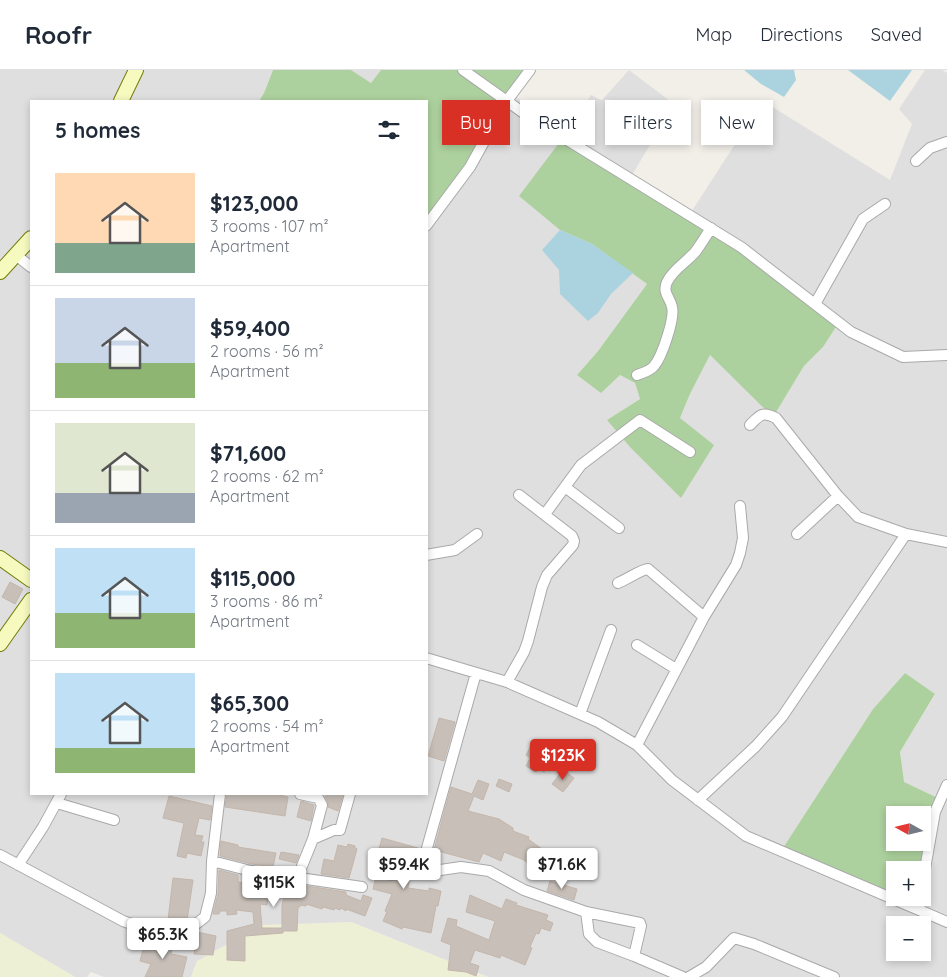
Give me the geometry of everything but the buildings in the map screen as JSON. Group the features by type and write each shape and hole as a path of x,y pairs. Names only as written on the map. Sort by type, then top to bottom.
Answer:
{"street":[{"path":"121,100 136,70"},
{"path":"464,70 503,100"},
{"path":"508,100 530,70"},
{"path":"510,104 741,247 851,332 903,357 947,355"},
{"path":"916,162 930,148 946,139"},
{"path":"428,223 470,166 482,145"},
{"path":"815,304 863,219 886,204"},
{"path":"638,375 654,366 662,353 673,308 664,292 666,283 673,273 695,252 711,228"},
{"path":"0,272 30,239"},
{"path":"16,255 30,266"},
{"path":"750,425 760,414 768,414 776,418 838,496 858,517 906,534 947,542"},
{"path":"545,514 586,460 640,420 690,452"},
{"path":"564,487 619,528"},
{"path":"507,682 524,652 542,587 547,576 573,545 574,541 572,536 519,495"},
{"path":"797,534 838,496"},
{"path":"637,745 704,617 736,565 743,538 740,506"},
{"path":"428,555 455,550 477,534"},
{"path":"698,800 756,746 782,717 906,534"},
{"path":"0,558 30,579"},
{"path":"618,583 644,569 648,569 704,617"},
{"path":"0,644 30,601"},
{"path":"580,714 612,630"},
{"path":"637,645 676,669"},
{"path":"428,659 507,682 598,722 637,745 672,780 746,836 947,922"},
{"path":"420,873 476,673"},
{"path":"926,861 935,812 947,785"},
{"path":"0,855 123,921 139,926 172,931 188,929 205,917 211,894 212,861 220,795"},
{"path":"302,866 313,839 322,805 318,798 304,795"},
{"path":"313,839 334,830 340,830 350,795"},
{"path":"18,864 43,827 59,798 114,820"},
{"path":"212,861 251,871 362,887"},
{"path":"391,875 461,867 489,870 524,890 551,901 586,912 640,923 641,926 634,956"},
{"path":"919,910 920,906"},
{"path":"586,912 589,934 597,942 683,977"},
{"path":"689,977 706,967 734,938 754,944 834,977"}],"shaded area":[{"path":"0,70 273,70 260,100 30,100 30,795 428,795 428,216 477,145 510,145 510,100 504,100 509,92 521,100 520,145 595,145 595,100 588,100 591,95 602,100 629,70 669,100 605,100 605,145 650,145 628,182 560,230 592,244 647,284 598,351 577,375 620,375 635,383 640,399 607,420 680,418 710,355 773,416 804,366 823,347 688,217 735,145 773,145 773,107 890,180 912,124 899,109 925,70 942,70 947,73 947,977 488,977 351,922 197,961 191,977 104,977 91,972 87,977 75,977 0,933","holes":["905,673 935,695 900,752 903,782 942,800 929,861 931,861 931,906 920,906 919,910 910,906 886,906 886,896 781,851 873,709"]},
{"path":"351,70 381,70 371,84"}],"green space":[{"path":"273,70 351,70 371,83 381,70 525,70 503,100 442,100 442,145 477,145 428,216 428,100 260,100"},
{"path":"557,145 571,145 740,252 839,322 823,347 804,366 773,417 710,355 680,418 714,445 681,498 630,447 607,420 640,399 635,383 620,375 601,393 577,375 598,351 647,284 592,244 560,230 519,196"},
{"path":"905,673 935,694 900,752 904,782 942,800 930,861 886,861 886,896 781,851 873,709"},
{"path":"910,906 920,906 919,910"},
{"path":"351,922 488,977 191,977 197,961 262,925"},
{"path":"0,933 75,977 0,977"}],"water":[{"path":"744,70 794,70 796,80 784,97 761,84"},
{"path":"848,70 912,70 890,101"},
{"path":"560,230 592,244 633,273 611,294 598,313 588,321 560,294 559,270 542,250"}]}
